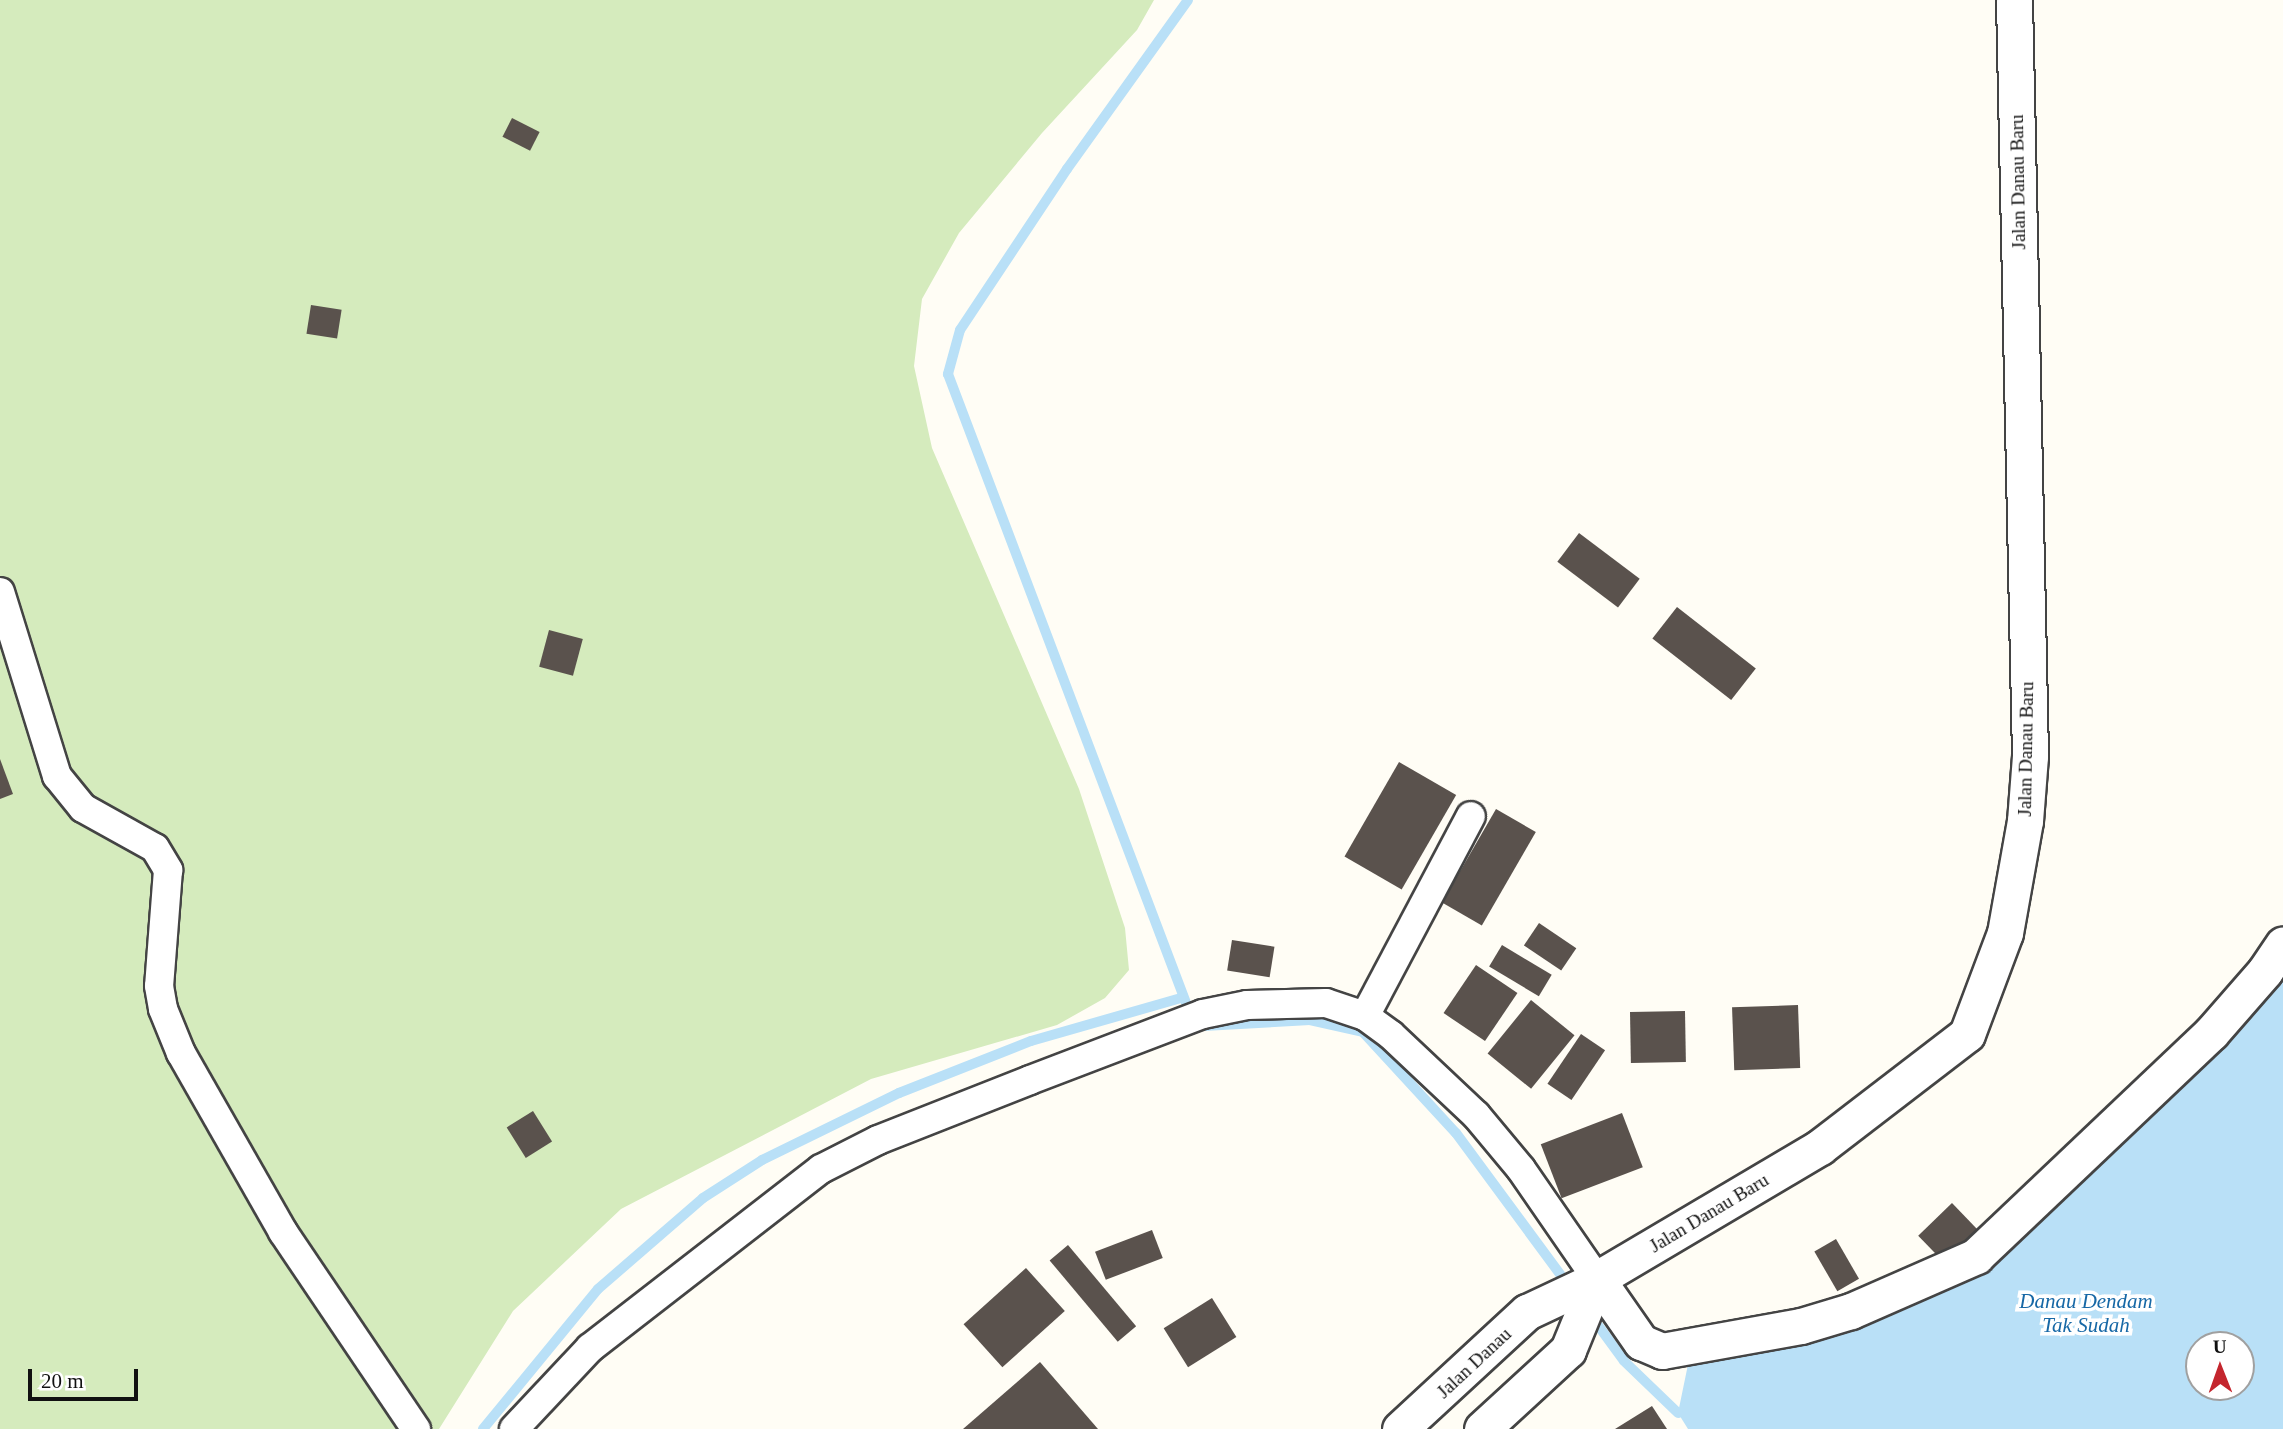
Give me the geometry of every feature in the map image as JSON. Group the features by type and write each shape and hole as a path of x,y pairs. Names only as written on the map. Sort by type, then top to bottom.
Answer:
{"street":[{"name":"Jalan Danau Baru","path":"1577,1296 1820,1147 1967,1034 1994,972 2007,920 2025,821 2029,756 2014,0"},
{"path":"0,592 57,776 83,808 155,848 168,870 159,986 163,1009 181,1054 283,1232 415,1429"},
{"path":"1365,1016 1471,816"},
{"path":"514,1429 590,1348 821,1169 878,1140 1192,1018 1282,1001 1326,1003 1365,1016 1391,1035 1476,1115 1521,1169 1577,1296 1641,1342 1677,1348 1801,1326 1850,1311 1976,1256 2211,1032 2265,971 2283,944"},
{"path":"1482,1429 1569,1350 1577,1296"},
{"name":"Jalan Danau","path":"1400,1429 1527,1312 1577,1296"}],"green space":[{"path":"0,0 1154,0 1137,30 1042,133 959,233 922,299 914,366 932,448 1079,789 1125,928 1129,970 1105,998 1057,1025 871,1079 621,1209 513,1311 439,1429 0,1429"}],"water":[{"name":"Danau Dendam Tak Sudah","path":"2283,944 2283,1429 1688,1429 1678,1413 1692,1345 1976,1256"}],"building":[{"path":"512,118 540,132 530,151 502,137"},
{"path":"311,305 342,310 337,338 306,334"},
{"path":"1579,533 1640,579 1618,607 1557,562"},
{"path":"1677,607 1756,669 1731,700 1652,639"},
{"path":"549,630 583,639 573,676 539,667"},
{"path":"0,759 13,794 0,799"},
{"path":"1399,762 1456,795 1402,889 1344,856"},
{"path":"1496,809 1536,832 1482,926 1442,903"},
{"path":"1539,923 1576,948 1561,971 1524,945"},
{"path":"1232,940 1274,947 1270,977 1227,971"},
{"path":"1502,945 1552,975 1539,996 1489,966"},
{"path":"1476,965 1517,993 1485,1041 1444,1013"},
{"path":"1531,1000 1575,1035 1531,1089 1488,1054"},
{"path":"1798,1005 1800,1068 1734,1070 1732,1007"},
{"path":"1685,1011 1686,1062 1631,1063 1630,1012"},
{"path":"1581,1034 1605,1050 1571,1100 1547,1084"},
{"path":"533,1111 552,1142 526,1158 507,1127"},
{"path":"1622,1113 1643,1167 1562,1198 1541,1144"},
{"path":"1952,1203 1977,1229 1943,1262 1918,1236"},
{"path":"1152,1230 1163,1258 1106,1280 1095,1252"},
{"path":"1836,1239 1859,1279 1837,1291 1814,1252"},
{"path":"1068,1245 1136,1326 1118,1342 1050,1260"},
{"path":"1026,1268 1065,1311 1002,1367 964,1324"},
{"path":"1212,1298 1236,1337 1188,1367 1164,1328"},
{"path":"1040,1362 1098,1429 963,1429"},
{"path":"1652,1406 1667,1429 1615,1429"}],"waterway":[{"path":"1188,0 1067,169 960,330 948,374 1191,1016"},
{"path":"483,1429 598,1289 703,1198 762,1160 899,1093 1031,1041 1181,998"},
{"path":"1204,1026 1310,1020 1363,1032 1456,1133 1569,1286"},
{"path":"1589,1313 1624,1361 1678,1413"}]}
